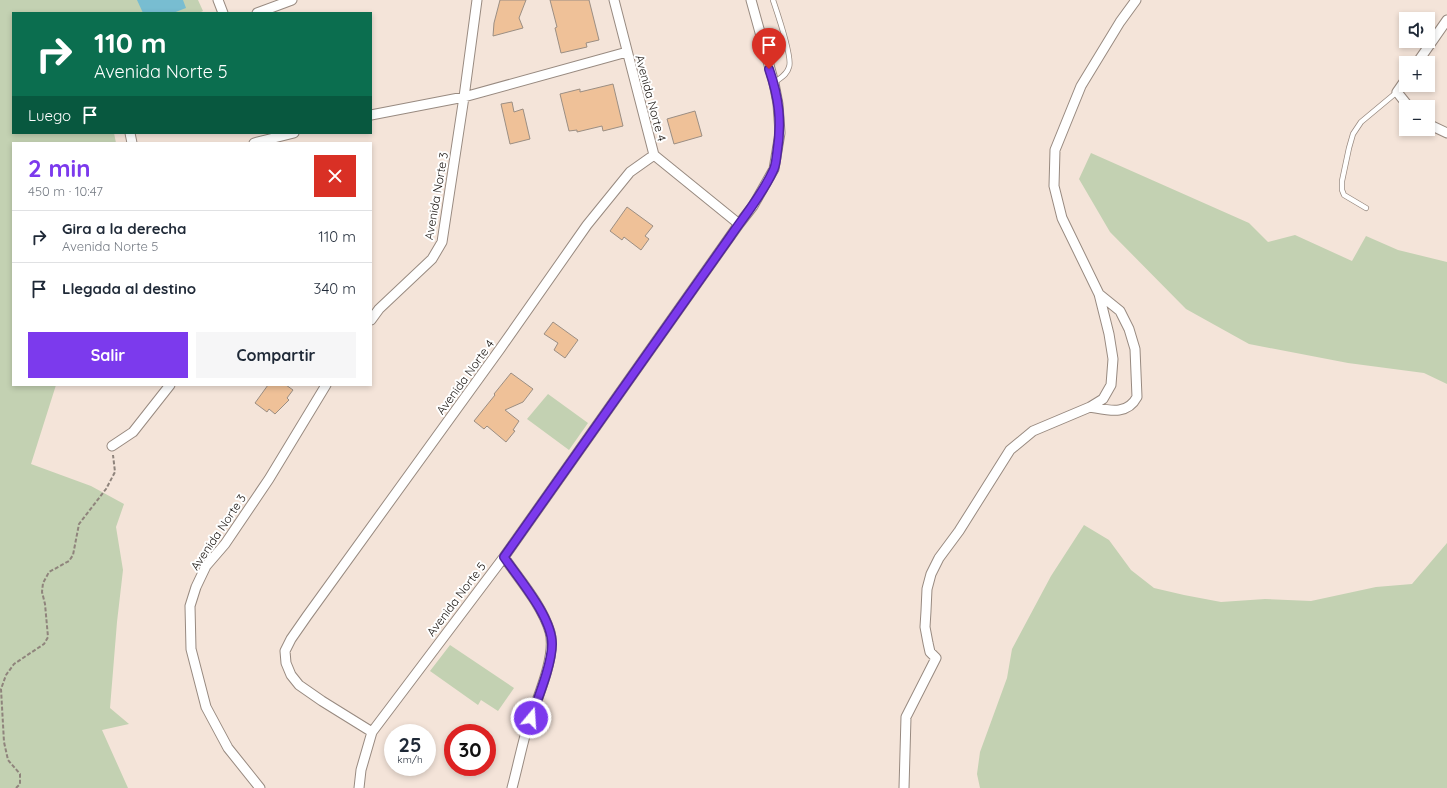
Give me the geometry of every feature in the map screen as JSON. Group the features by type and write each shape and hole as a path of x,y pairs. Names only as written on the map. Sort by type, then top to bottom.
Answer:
{"street":[{"path":"218,0 223,12"},
{"path":"260,12 292,0"},
{"name":"Avenida Norte 3","path":"372,319 379,309 432,259 442,242 477,0"},
{"name":"Avenida Norte 4","path":"372,732 299,685 290,675 286,663 285,651 291,639 500,349 587,225 630,172 654,155 614,0"},
{"name":"Avenida Norte 5","path":"372,732 504,557 753,206 774,170 780,133 778,104 774,83 751,0"},
{"path":"904,788 906,717 936,658 930,652 925,627 927,589 931,574 939,558 959,531 1010,450 1033,431 1103,400 1111,385 1113,359 1109,334 1099,294 1062,218 1054,186 1055,150 1081,86 1120,22 1136,0"},
{"path":"1422,56 1447,20"},
{"path":"372,115 464,97 627,52"},
{"path":"1399,89 1397,92 1403,100"},
{"path":"1435,127 1447,133"},
{"path":"258,142 290,134"},
{"path":"654,155 739,224"},
{"path":"1090,407 1114,411 1127,408 1133,404 1137,396 1135,349 1129,329 1120,311 1099,294"},
{"path":"112,446 134,432 169,386"},
{"name":"Avenida Norte 3","path":"260,788 228,748 206,706 191,649 190,606 196,587 206,566 225,544 268,479 325,386"},
{"path":"504,557 542,613 550,631 552,643 550,658 526,732 512,788"},
{"path":"359,788 361,770 372,732"}],"lane":[{"path":"773,0 789,54 790,66 786,74 774,83"},
{"path":"1366,208 1344,195 1342,190 1342,181 1349,148 1353,134 1361,122 1397,92"}],"path":[{"path":"16,788 20,784 20,774 8,760 4,742 1,689 6,676 14,664 44,644 48,637 45,604 42,592 43,583 49,572 69,561 73,555 79,524 106,489 115,472 112,446"}],"green space":[{"path":"0,0 198,0 203,11 201,12 12,12 12,134 114,134 116,142 12,142 12,386 56,386 31,464 91,486 124,504 116,527 123,570 110,708 129,724 102,730 128,788 0,788"},
{"path":"1091,153 1249,223 1268,242 1295,235 1352,261 1366,236 1398,250 1447,262 1447,384 1424,373 1348,363 1249,344 1186,309 1110,232 1079,179"},
{"path":"548,394 588,423 569,450 527,419"},
{"path":"1084,525 1109,540 1131,570 1154,588 1221,602 1265,599 1311,601 1376,587 1412,584 1447,543 1447,788 980,788 977,774 980,752 1007,678 1012,649 1051,576"},
{"path":"450,645 514,688 498,711 481,700 478,705 430,671"}],"water":[{"path":"137,0 183,0 186,8 176,12 143,12"}],"building":[{"path":"500,0 526,0 519,18 523,28 493,36 494,23"},
{"path":"550,0 589,0 599,40 586,43 587,47 561,53 555,28 557,27"},
{"path":"613,84 623,126 603,131 602,126 577,132 577,130 569,131 560,94 580,89 580,92"},
{"path":"512,102 514,112 523,109 530,139 510,144 501,104"},
{"path":"695,111 702,136 674,144 667,119"},
{"path":"627,207 653,226 645,236 649,239 641,250 624,237 622,240 610,231"},
{"path":"553,322 578,340 565,358 554,350 558,343 544,334"},
{"path":"511,373 533,389 523,402 505,410 519,421 513,430 515,431 506,442 487,426 484,429 474,421"},
{"path":"267,386 287,386 293,390 287,398 289,400 275,414 269,409 267,412 255,403"}],"route":[{"path":"531,718 550,658 552,643 550,631 542,613 504,557 753,206 774,170 780,133 778,104 774,83 769,69"}]}
